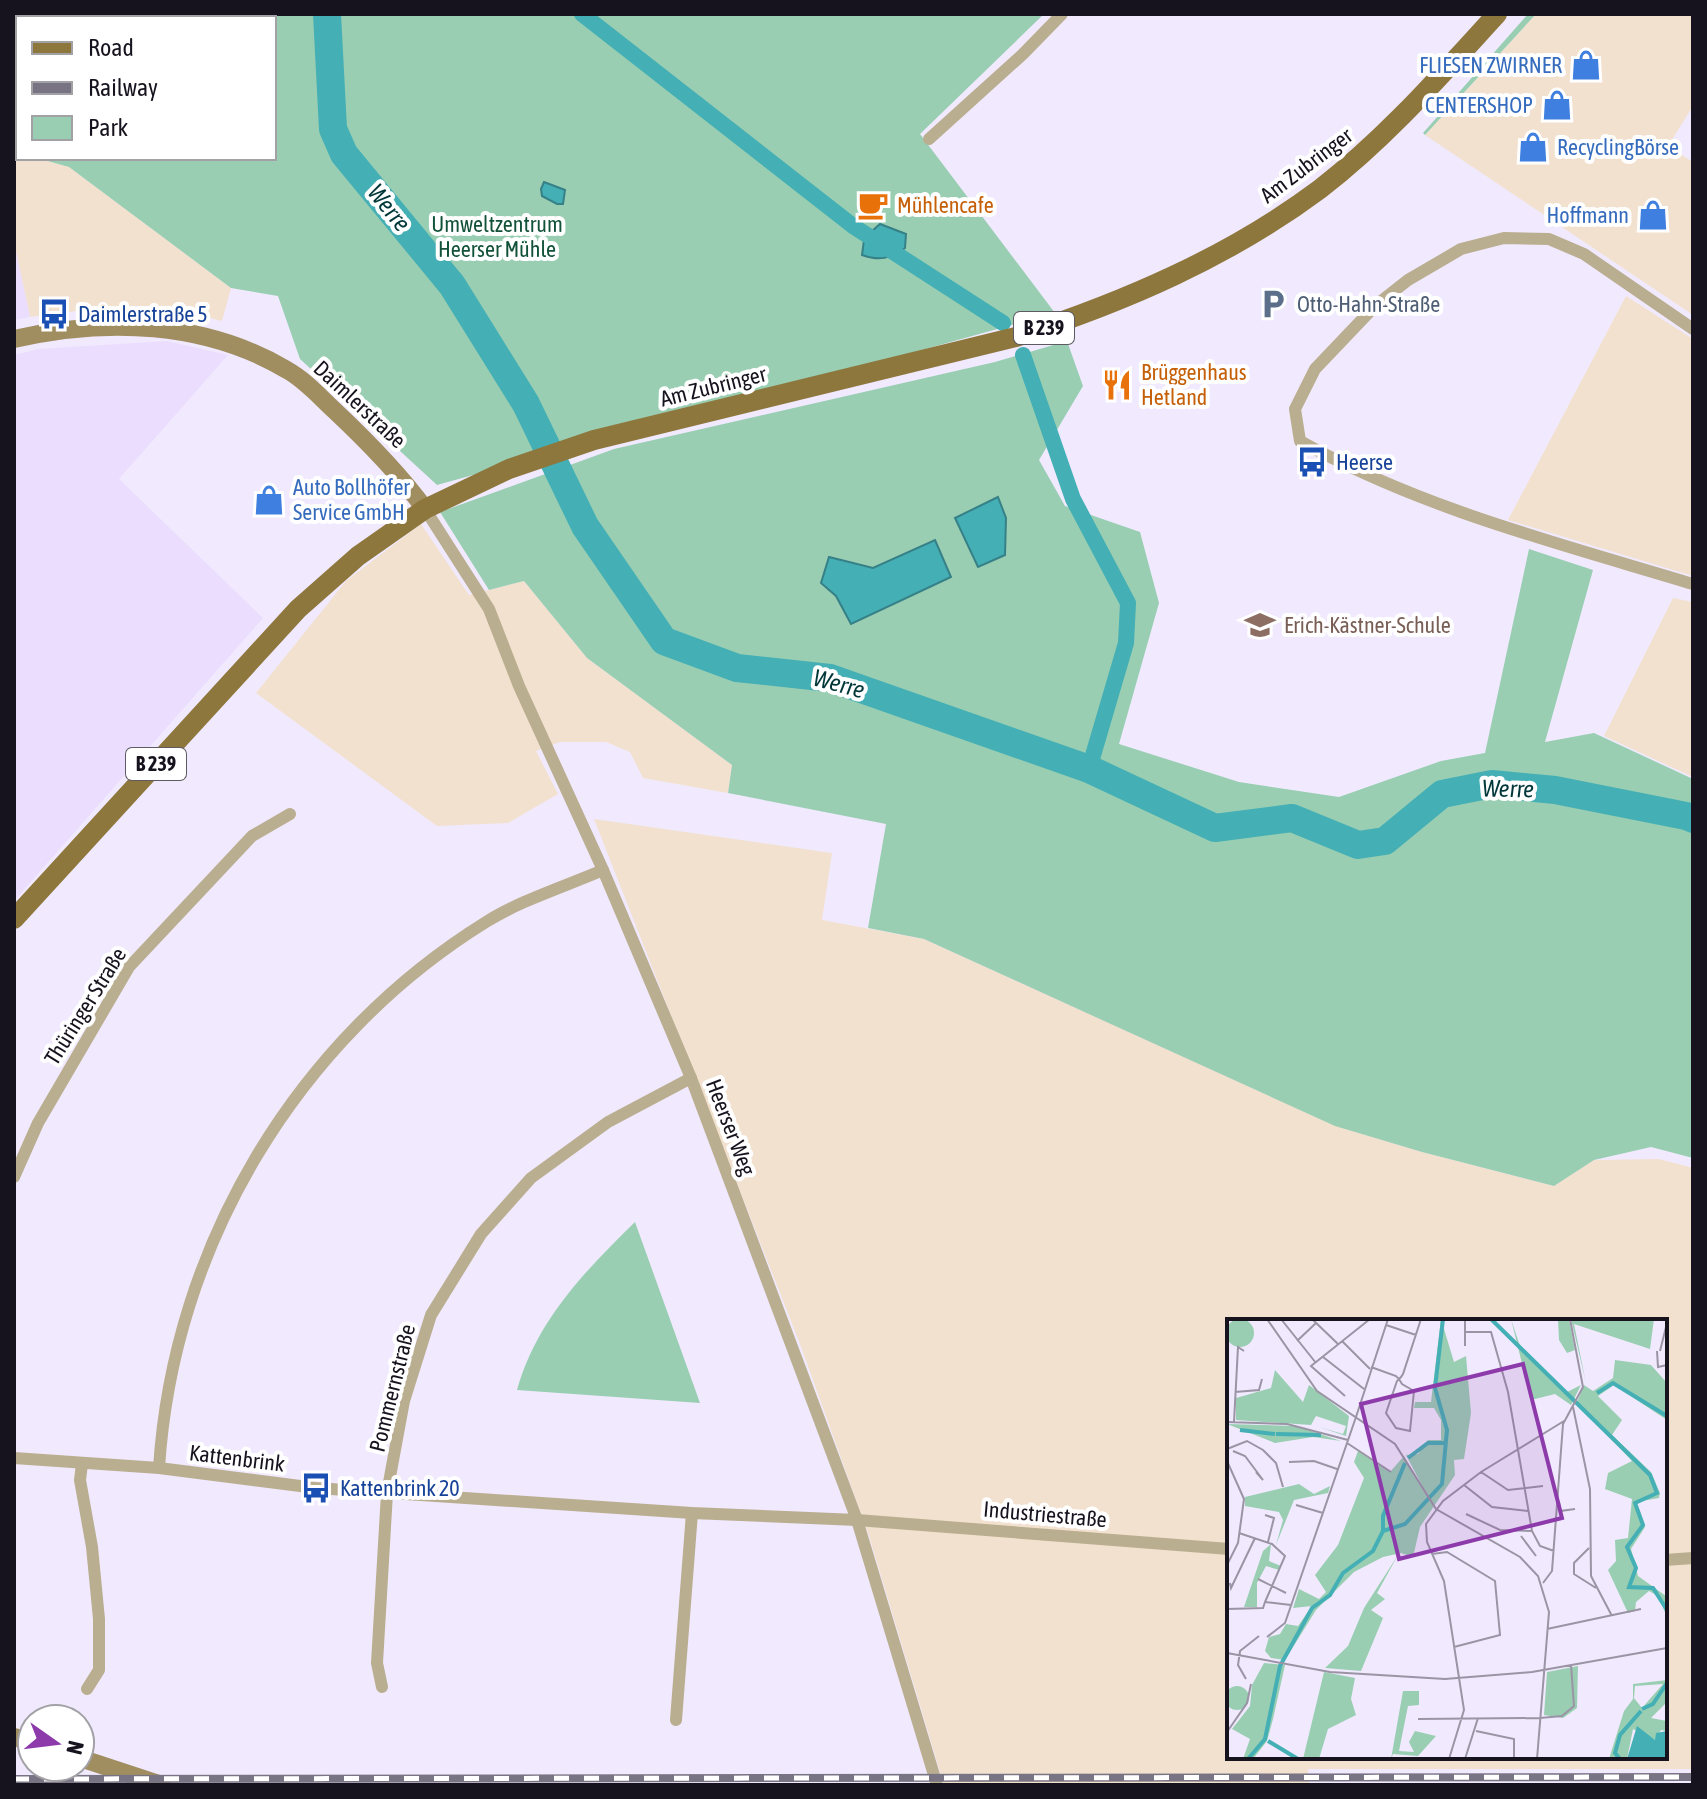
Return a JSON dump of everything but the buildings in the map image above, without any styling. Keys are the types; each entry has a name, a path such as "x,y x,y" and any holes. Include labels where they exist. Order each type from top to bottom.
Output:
{"main road":[{"name":"Am Zubringer","path":"14,919 298,609 358,556 425,509 461,489 509,469 594,440 1016,337 1083,315 1167,279 1263,228 1320,189 1375,143 1497,14"}],"street":[{"path":"929,139 1023,54 1062,14"},
{"path":"1693,329 1584,254 1549,239 1504,238 1461,249 1408,280 1375,306 1315,369 1295,409 1300,441 1341,464 1448,507 1693,584"},
{"name":"Daimlerstraße","path":"14,339 75,328 125,326 171,330 246,349 289,371 310,388 403,479 425,509"},
{"name":"Heerser Weg","path":"425,509 489,609 519,686 603,870 691,1078 857,1520 937,1785"},
{"name":"Thüringer Straße","path":"14,1177 38,1123 129,967 252,836 290,814"},
{"path":"159,1468 161,1434 176,1357 199,1275 249,1165 295,1094 353,1029 415,971 489,920 603,870"},
{"name":"Pommernstraße","path":"387,1493 404,1401 431,1315 481,1234 531,1178 608,1122 691,1078"},
{"name":"Kattenbrink","path":"14,1458 159,1468 316,1488 692,1513 857,1520"},
{"path":"82,1464 80,1480 92,1547 99,1619 99,1670 87,1689"},
{"path":"382,1687 377,1663 387,1493"},
{"path":"676,1720 692,1513"},
{"name":"Industriestraße","path":"857,1520 1227,1549"},
{"path":"1667,1560 1693,1558"},
{"path":"96,1763 162,1785"}],"shaded area":[{"path":"1536,14 1693,14 1693,106 1668,146 1693,162 1693,315 1425,135"},
{"path":"14,151 16,160 44,160 69,167 231,288 222,321 160,306 116,306 30,317 14,243"},
{"path":"544,182 565,190 563,204 542,196"},
{"path":"851,219 871,232 880,224 906,234 905,248 884,258 862,255 864,240 845,227"},
{"path":"14,243 30,317 14,320"},
{"path":"1626,296 1693,339 1693,576 1508,520"},
{"path":"167,341 228,355 119,479 263,618 14,901 14,355 39,349"},
{"path":"998,497 1006,518 1005,555 978,567 955,518"},
{"path":"421,524 469,595 524,581 587,658 732,765 728,793 643,778 630,752 606,742 560,742 536,751 558,794 508,823 437,826 256,693 346,581"},
{"path":"935,540 951,577 851,624 836,596 821,583 829,557 873,568"},
{"path":"1673,598 1693,602 1693,777 1604,736"},
{"path":"594,819 832,853 822,920 924,939 1336,1126 1554,1186 1594,1160 1659,1159 1693,1168 1693,1769 1308,1769 1309,1785 944,1785 869,1536 800,1344"}],"green space":[{"name":"Umweltzentrum Heerser Mühle","path":"1044,14 920,134 1055,313 437,485 300,359 278,296 231,288 69,167 44,160 276,160 276,16 55,16"},
{"path":"1528,14 1536,14 1425,135 1423,133"},
{"path":"1067,341 1083,386 1039,460 1065,506 1140,532 1159,603 1119,744 1239,782 1339,797 1441,761 1485,753 1529,549 1593,570 1545,742 1594,733 1693,779 1693,1158 1651,1147 1594,1160 1554,1186 1422,1152 1335,1126 924,939 868,928 886,824 728,793 732,765 587,658 524,581 489,590 440,512 614,449 995,362"},
{"path":"635,1222 700,1403 517,1390 536,1342 564,1298"}],"waterway":[{"name":"Werre","path":"327,14 333,129 344,154 452,285 526,404 585,526 664,641 737,668 830,678 1089,769 1215,828 1292,818 1358,845 1385,841 1442,794 1492,784 1555,790 1693,819"},
{"path":"582,14 853,226 1003,323"},
{"path":"1023,355 1073,499 1128,603 1126,643 1089,769"}],"railway":[{"path":"14,1779 1693,1777"}],"place":[{"name":"FLIESEN ZWIRNER","path":"1586,65"},
{"name":"CENTERSHOP","path":"1557,105"},
{"name":"RecyclingBörse","path":"1533,147"},
{"name":"Mühlencafe","path":"873,205"},
{"name":"Hoffmann","path":"1653,215"},
{"name":"Otto-Hahn-Straße","path":"1273,304"},
{"name":"Daimlerstraße 5","path":"54,314"},
{"name":"Brüggenhaus Hetland","path":"1117,385"},
{"name":"Heerse","path":"1312,462"},
{"name":"Auto Bollhöfer Service GmbH","path":"269,500"},
{"name":"Erich-Kästner-Schule","path":"1260,625"},
{"name":"Kattenbrink 20","path":"316,1488"}]}
